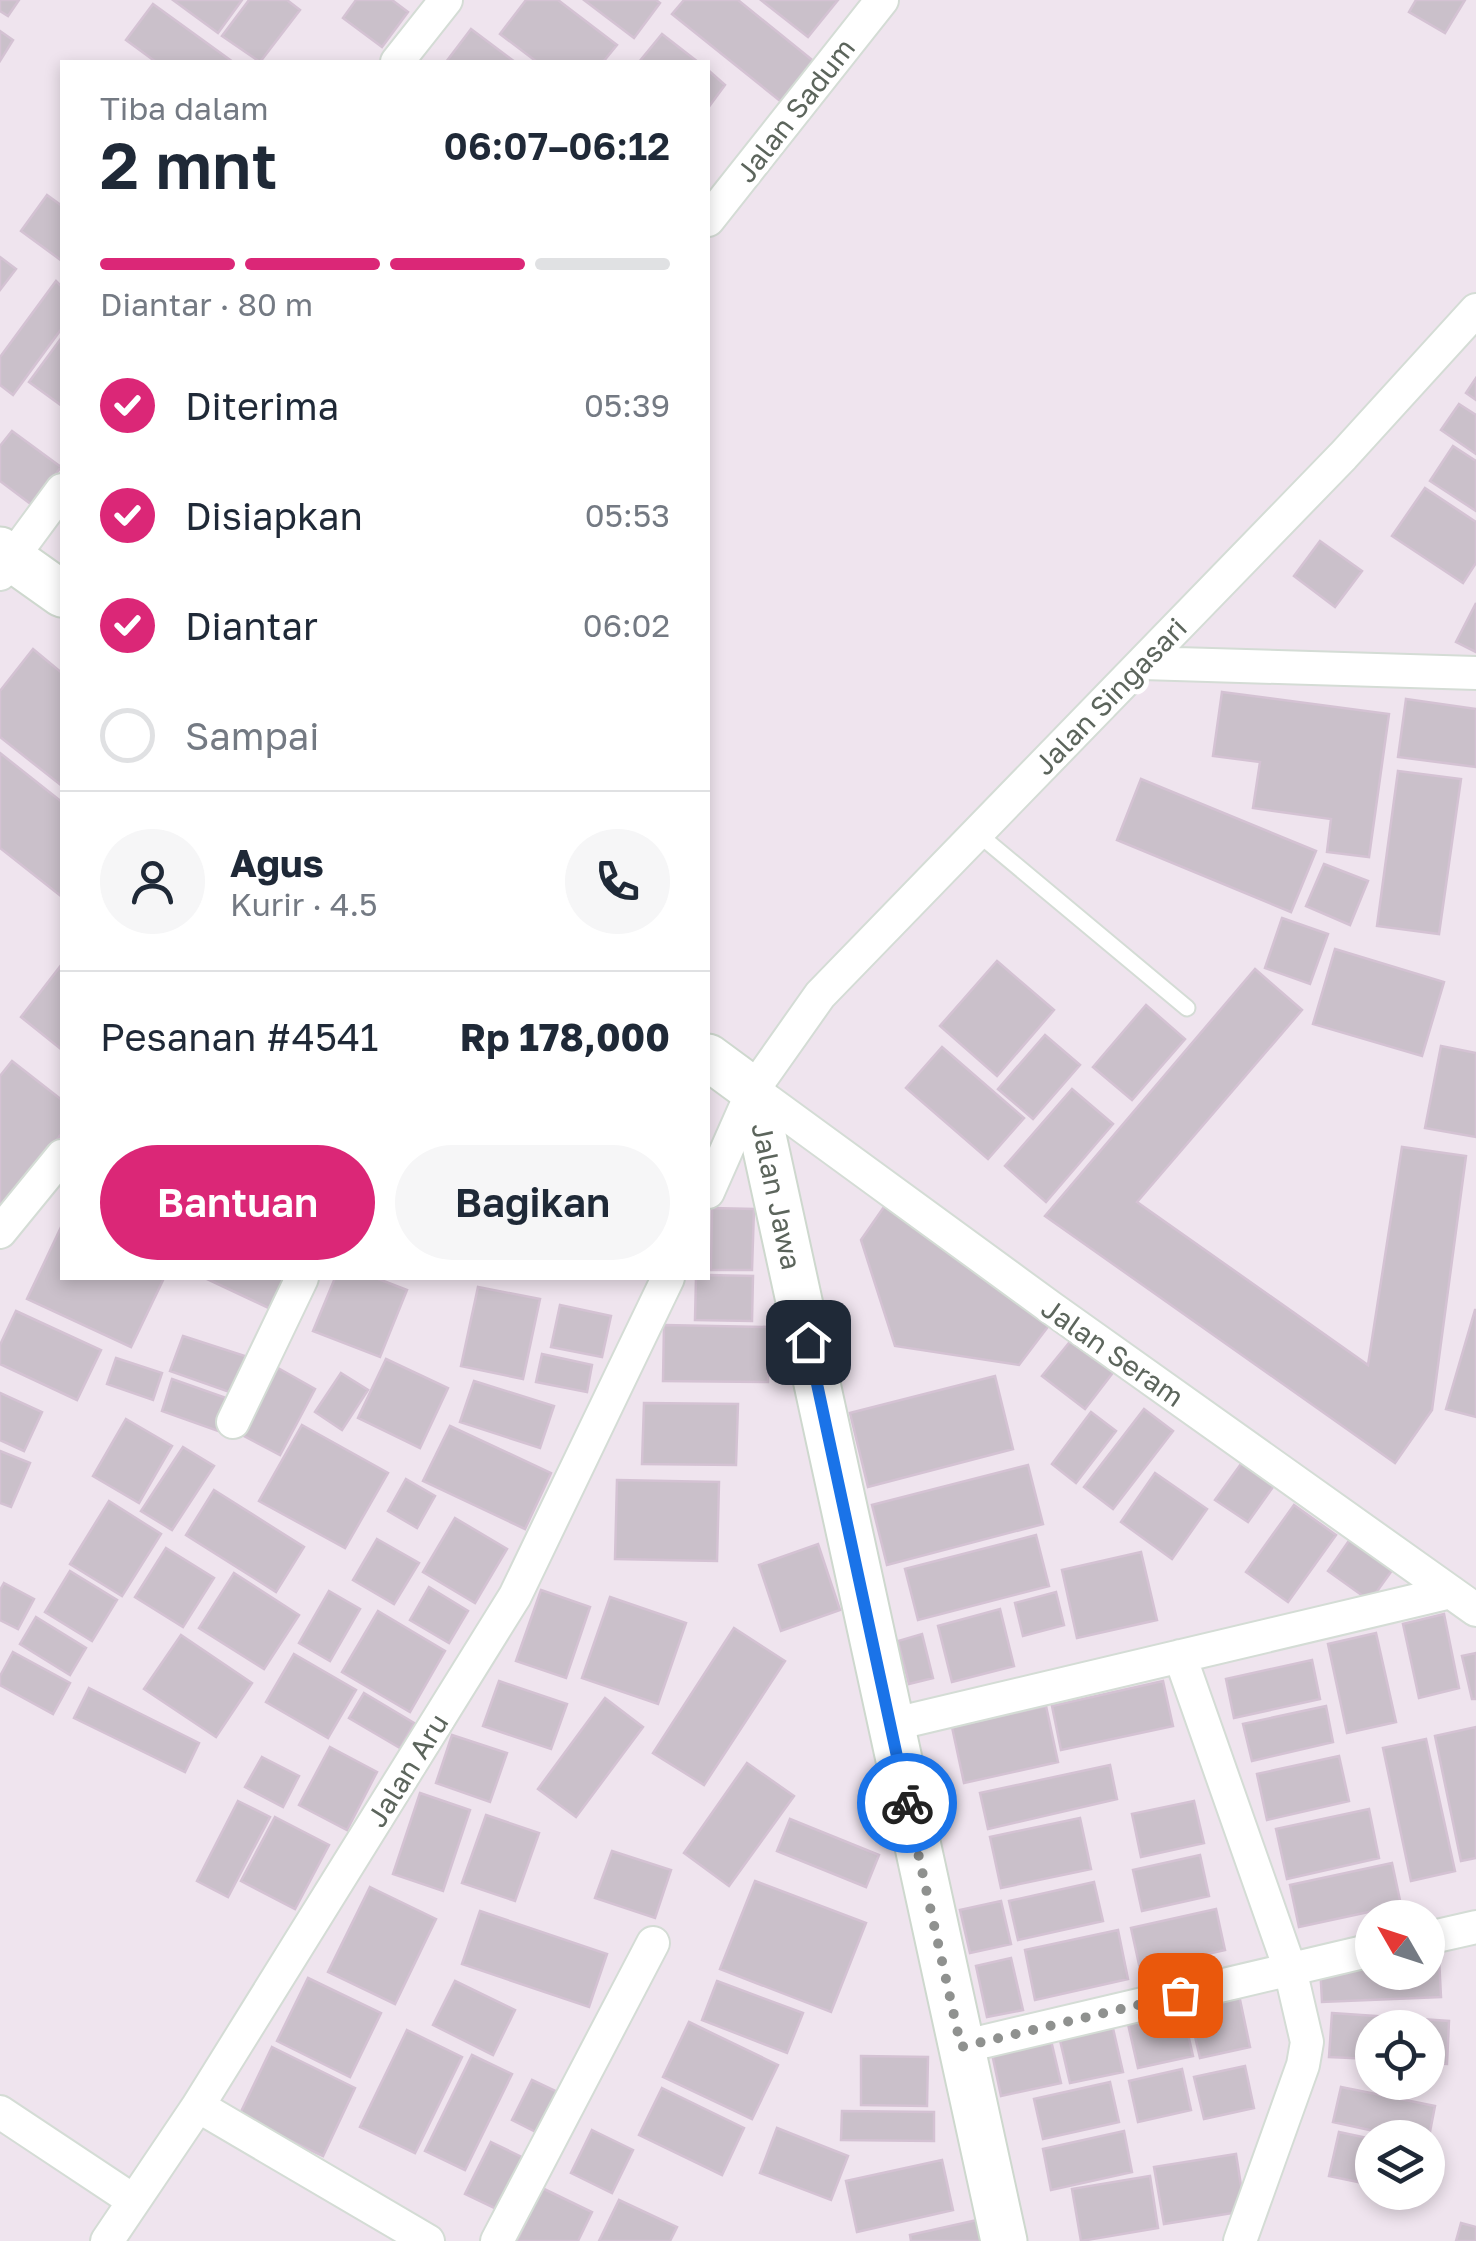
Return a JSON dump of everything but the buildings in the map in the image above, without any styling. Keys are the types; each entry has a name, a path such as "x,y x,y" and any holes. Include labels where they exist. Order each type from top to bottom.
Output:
{"street":[{"path":"399,60 446,0"},
{"name":"Jalan Sadum","path":"710,217 882,0"},
{"name":"Jalan Singasari","path":"753,1090 820,995 1343,456 1476,310"},
{"path":"60,492 4,561 60,593"},
{"path":"1143,664 1476,673"},
{"path":"710,1058 753,1090 710,1187"},
{"name":"Jalan Seram","path":"753,1090 1050,1308 1463,1601"},
{"name":"Jalan Jawa","path":"753,1090 1004,2241"},
{"path":"0,1232 60,1158"},
{"path":"233,1422 301,1280"},
{"name":"Jalan Aru","path":"106,2241 198,2106 515,1596 667,1280"},
{"path":"890,1725 1180,1656 1463,1601"},
{"path":"1180,1656 1290,1969 1307,2042 1303,2066 1240,2241"},
{"path":"1445,1934 1476,1926"},
{"path":"497,2241 653,1943"},
{"path":"961,2047 1355,1954"},
{"path":"198,2106 428,2241"},
{"path":"0,2112 134,2201"}],"lane":[{"path":"976,832 1187,1008"}],"way so far":[{"path":"907,1803 961,2047 1180,1995"}],"route":[{"path":"808,1342 907,1803"}]}
